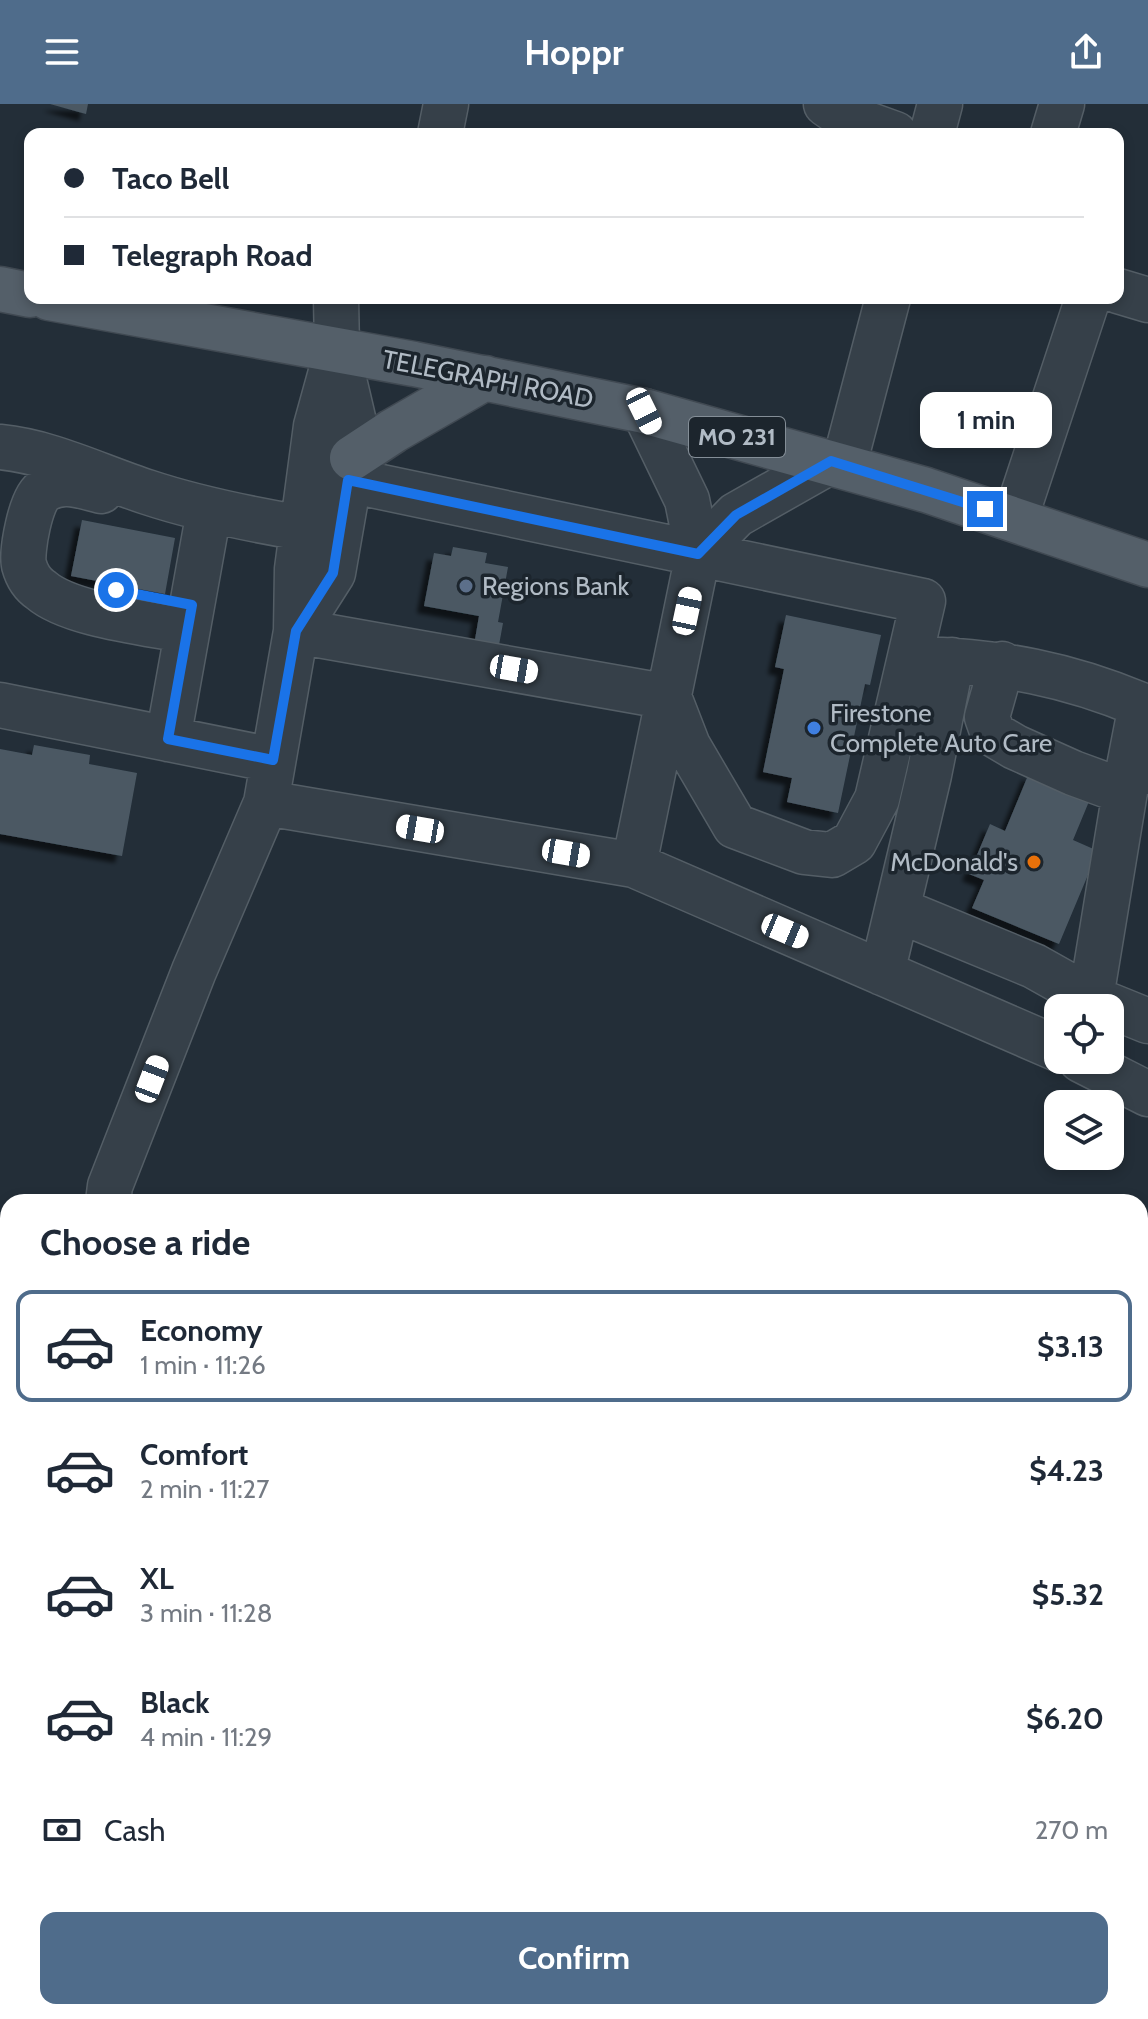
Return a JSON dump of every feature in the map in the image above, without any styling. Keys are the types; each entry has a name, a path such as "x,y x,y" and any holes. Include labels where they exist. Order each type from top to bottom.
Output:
{"main road":[{"path":"0,289 24,294"},
{"name":"TELEGRAPH ROAD","path":"82,304 485,378 644,411 837,463 1148,565"},
{"path":"350,469 393,431 485,378"}],"street":[{"path":"441,128 446,104"},
{"path":"826,104 842,115 878,128"},
{"path":"934,128 940,104"},
{"path":"1055,128 1062,104"},
{"path":"1124,293 1148,300"},
{"path":"296,631 333,573 357,435 337,350 336,304"},
{"path":"698,554 736,515 837,463 886,304"},
{"path":"1015,519 1086,304"},
{"path":"109,1194 194,971 266,803 296,631 297,569 316,426 337,350"},
{"path":"634,865 698,554 687,500 644,411"},
{"path":"0,447 19,449 68,464 117,489 209,511 302,528"},
{"path":"350,469 698,554 923,601 931,659 898,910 882,973"},
{"path":"117,489 70,497 54,507 42,555 45,568 66,580 190,618"},
{"path":"168,739 209,511"},
{"path":"296,631 669,697"},
{"path":"931,659 1002,664 1080,681 1141,705 1134,777 1092,994"},
{"path":"669,697 688,746 735,826 804,852 832,855 854,842 877,799 931,659"},
{"path":"1002,664 987,717 993,734 1044,760 1134,777"},
{"path":"0,705 273,760"},
{"path":"266,803 634,865 1044,1043"},
{"path":"898,910 1034,966 1084,994"},
{"path":"1124,1011 1148,1021"},
{"path":"1109,1074 1142,1091 1148,1047"}],"building":[{"path":"50,104 88,104 86,114"},
{"path":"82,520 175,538 165,594 71,576"},
{"name":"Regions Bank","path":"453,547 487,553 485,563 508,567 498,622 503,623 497,656 473,651 479,616 424,606 434,553 451,556"},
{"name":"Firestone Complete Auto Care","path":"786,615 881,635 870,685 865,684 838,813 787,802 792,778 763,772 784,669 775,667"},
{"path":"34,745 90,755 89,764 137,773 122,856 0,834 0,749 32,755"},
{"name":"McDonald's","path":"1029,773 1090,799 1073,840 1098,851 1059,944 972,908 984,880 969,874 990,824 1005,831"}],"place":[{"name":"Regions Bank","path":"466,586"},
{"name":"Firestone Complete Auto Care","path":"814,728"},
{"name":"McDonald's","path":"1034,862"}],"route":[{"path":"116,590 192,605 168,739 273,760 296,631 333,573 348,480 698,554 736,515 831,461 985,509"}]}
